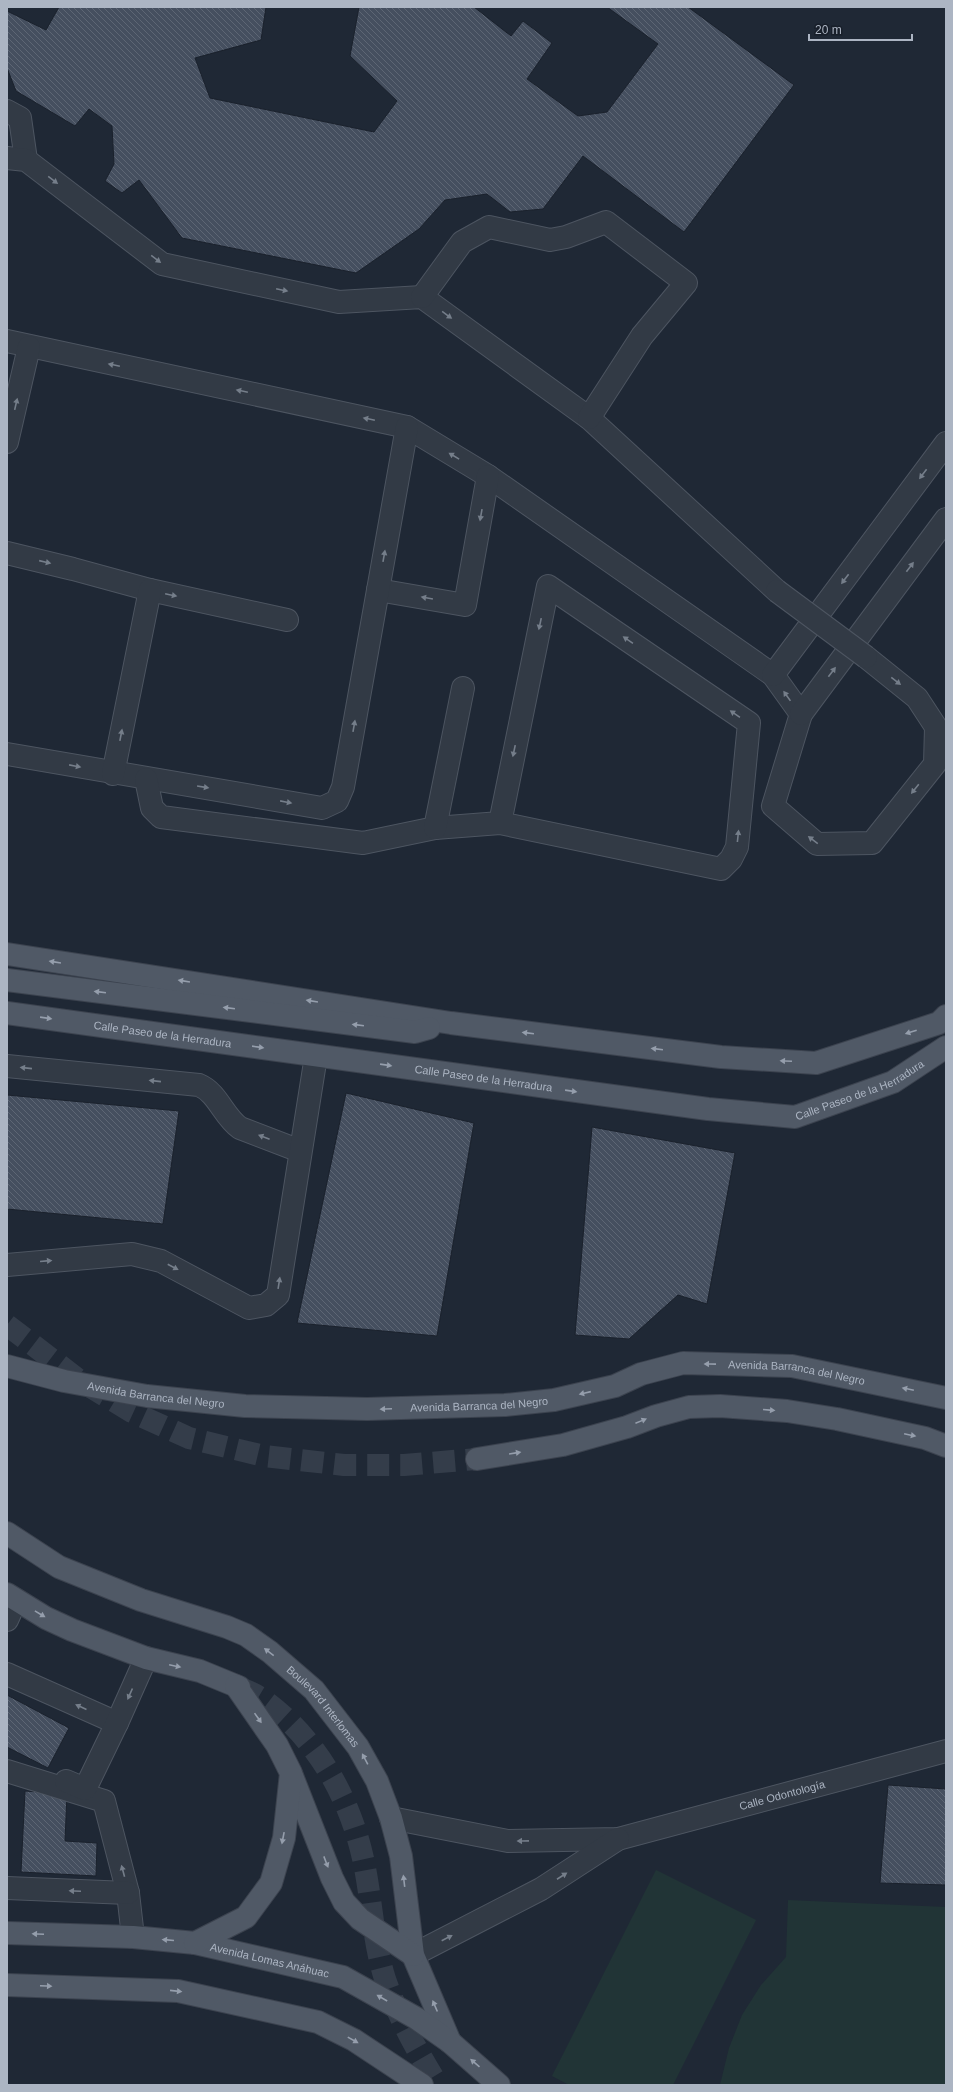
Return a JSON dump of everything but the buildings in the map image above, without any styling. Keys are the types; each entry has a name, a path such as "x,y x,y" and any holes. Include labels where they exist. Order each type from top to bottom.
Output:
{"main road":[{"path":"7,954 451,1023 721,1058 816,1063 940,1023 946,1016"},
{"path":"7,980 415,1032 451,1023"},
{"name":"Calle Paseo de la Herradura","path":"7,1013 708,1109 795,1117 893,1082 946,1047"},
{"name":"Avenida Barranca del Negro","path":"7,1366 64,1381 147,1396 245,1406 367,1410 498,1405 547,1401 615,1386 641,1374 683,1363 792,1366 946,1398"},
{"path":"477,1459 563,1445 627,1427 656,1416 689,1407 720,1406 788,1411 837,1419 925,1438 946,1446"},
{"name":"Boulevard Interlomas","path":"7,1533 59,1567 141,1600 227,1627 246,1636 270,1652 314,1690 358,1747 377,1781 391,1818 401,1856 413,1955 450,2042"},
{"path":"12,1597 46,1618 65,1627 146,1658 200,1671 237,1686 277,1745 291,1773 332,1878 344,1902 360,1919 413,1955"},
{"path":"194,1943 246,1918 271,1883 284,1838 291,1773"},
{"name":"Avenida Lomas Anáhuac","path":"7,1933 133,1937 194,1943 343,1977 380,1996 450,2042 499,2085"},
{"path":"7,1985 178,1991 318,2022 354,2040 422,2085"}],"street":[{"path":"7,111 20,118 17,159 162,264 339,302 422,297 589,418 777,592 866,657 917,698 936,727 935,764 872,843 817,844 772,806 801,714 946,519"},
{"path":"422,297 462,242 489,227 550,240 566,237 606,222 686,283 642,336 589,418"},
{"path":"7,342 407,427 488,476 773,675 801,714"},
{"path":"7,442 29,347"},
{"path":"7,754 36,758 113,774 322,808 337,801 343,787 407,427"},
{"path":"773,675 946,443"},
{"path":"378,590 465,605 488,476"},
{"path":"7,553 150,590 287,620"},
{"path":"146,779 152,808 161,817 363,843 435,828 500,823 721,869 731,859 737,847 749,723 548,586 500,823"},
{"path":"113,774 150,590"},
{"path":"435,828 463,688"},
{"path":"7,1265 132,1254 161,1261 249,1308 266,1304 278,1295 316,1056"},
{"path":"7,1066 199,1085 208,1089 233,1124 300,1151"},
{"path":"7,1620 12,1597"},
{"path":"7,1757 85,1789 117,1724 146,1658"},
{"path":"7,1674 117,1724"},
{"name":"Calle Odontología","path":"618,1839 946,1751"},
{"path":"7,1771 104,1801 128,1893 133,1937"},
{"path":"391,1818 508,1841 618,1839"},
{"path":"413,1955 541,1889 618,1839"},
{"path":"7,1888 128,1893"}],"shaded area":[{"path":"656,1870 756,1920 673,2085 569,2085 552,2076"},
{"path":"788,1900 946,1907 946,2085 720,2085 729,2048 742,2015 761,1985 786,1957"}],"tunnel":[{"path":"7,1325 79,1380 132,1412 189,1438 264,1456 344,1465 404,1465 477,1459"},
{"path":"239,1687 262,1699 284,1717 301,1734 330,1773 341,1794 358,1840 364,1863 375,1936 385,1979 408,2034 438,2085"}]}
